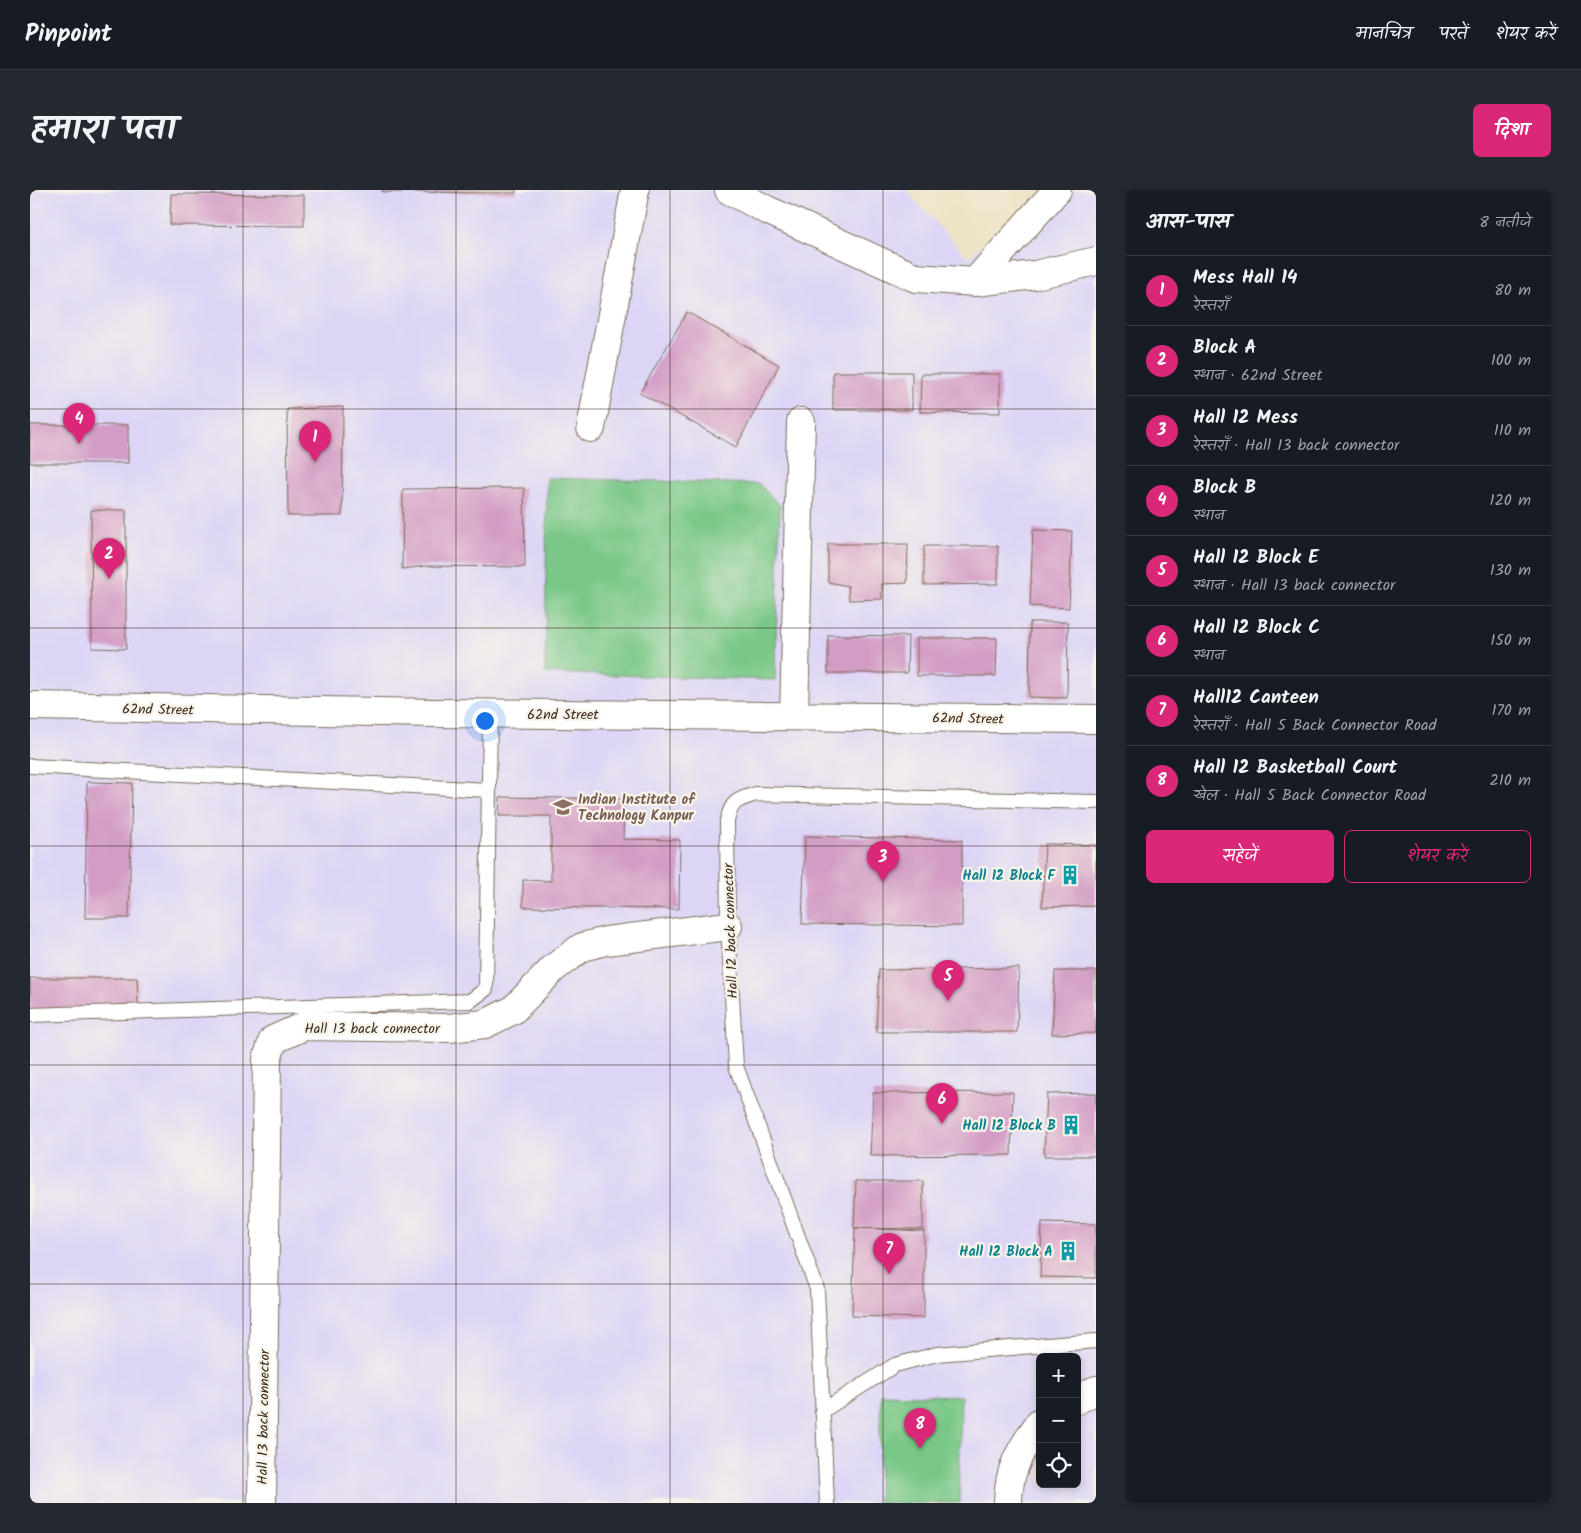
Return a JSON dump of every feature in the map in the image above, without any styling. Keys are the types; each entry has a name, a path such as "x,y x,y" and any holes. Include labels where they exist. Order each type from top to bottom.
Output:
{"street":[{"path":"591,428 635,190"},
{"path":"729,190 767,210 916,278 975,282 1034,275 1096,261"},
{"path":"975,282 1057,190"},
{"path":"794,716 801,422"},
{"name":"62nd Street","path":"30,706 490,714 1096,719"},
{"name":"Hall 13 back connector","path":"262,1503 267,1060 273,1040 304,1026 449,1028 485,1024 513,1010 554,968 582,947 606,941 728,926"},
{"path":"1081,1398 1096,1390"},
{"path":"1008,1503 1008,1482 1020,1452 1036,1428"}],"lane":[{"path":"30,1015 470,1001 486,989 490,714"},
{"path":"30,766 489,790"},
{"name":"Hall 12 back connector","path":"827,1503 817,1289 736,1066 728,926 727,820 730,807 742,798 756,794 1096,802"},
{"path":"822,1412 895,1365 937,1354 1096,1340"}],"shaded area":[{"name":"Indian Institute of Technology Kanpur","path":"30,190 906,190 968,258 1044,190 1096,190 1096,1503 30,1503"}],"green space":[{"path":"547,478 759,484 780,505 775,680 545,673"},
{"path":"881,1394 961,1396 959,1503 878,1503"}],"building":[{"path":"382,190 516,190 516,193 382,192"},
{"path":"171,194 304,195 304,226 170,225"},
{"path":"687,312 779,365 736,447 640,393"},
{"path":"833,372 912,372 912,410 833,410"},
{"path":"921,374 1000,374 1000,413 920,412"},
{"path":"343,407 342,516 288,516 287,409"},
{"path":"30,425 128,425 128,463 30,463"},
{"path":"524,488 525,567 426,566 402,569 403,489"},
{"path":"91,510 126,510 126,649 92,648"},
{"path":"1033,530 1072,531 1069,608 1030,606"},
{"path":"828,544 908,544 907,583 882,584 882,599 849,600 848,586 828,582"},
{"path":"924,546 998,546 998,584 924,585"},
{"path":"1030,622 1068,622 1067,698 1029,697"},
{"path":"828,635 908,636 907,673 828,673"},
{"path":"917,638 997,638 996,676 917,676"},
{"path":"87,782 132,783 129,918 85,918"},
{"path":"500,797 624,799 623,839 680,840 679,909 523,907 523,880 551,881 551,816 499,816"},
{"path":"805,836 962,840 962,926 802,924"},
{"name":"Hall 12 Block F","path":"1045,844 1096,845 1096,906 1042,907"},
{"path":"1019,968 1017,1032 876,1032 879,970"},
{"path":"1055,971 1096,971 1096,1033 1052,1034"},
{"path":"30,978 137,978 138,1006 30,1011"},
{"path":"1013,1092 1011,1155 870,1156 873,1093"},
{"name":"Hall 12 Block B","path":"1096,1093 1096,1156 1044,1156 1047,1094"},
{"path":"856,1181 923,1181 923,1229 854,1228"},
{"name":"Hall 12 Block A","path":"1042,1223 1096,1224 1096,1278 1040,1277"},
{"path":"855,1228 924,1231 924,1318 852,1316"}],"place":[{"name":"Block B","path":"79,444"},
{"name":"Mess Hall 14","path":"315,462"},
{"name":"Block A","path":"109,579"},
{"name":"Indian Institute of Technology Kanpur","path":"563,807"},
{"name":"Hall 12 Block F","path":"1070,875"},
{"name":"Hall 12 Mess","path":"883,882"},
{"name":"Hall 12 Block E","path":"948,1001"},
{"name":"Hall 12 Block C","path":"942,1124"},
{"name":"Hall 12 Block B","path":"1071,1125"},
{"name":"Hall 12 Block A","path":"1068,1251"},
{"name":"Hall12 Canteen","path":"889,1274"},
{"name":"Hall 12 Basketball Court","path":"920,1449"}]}
